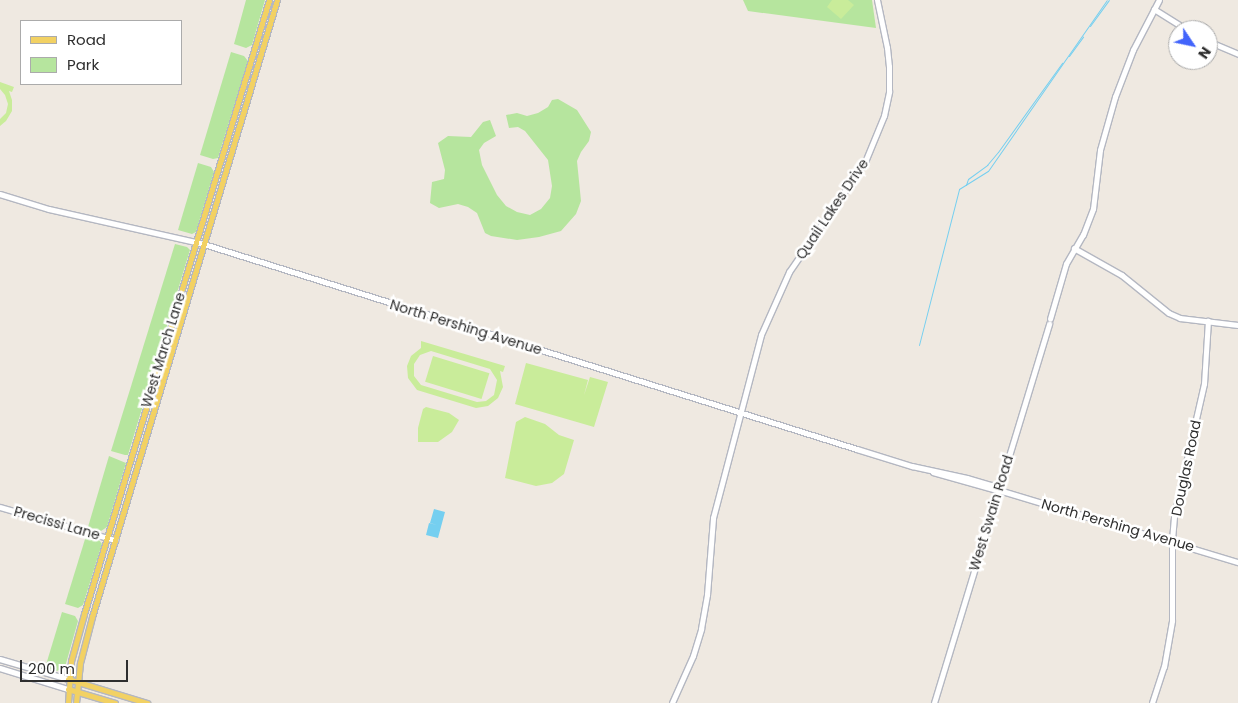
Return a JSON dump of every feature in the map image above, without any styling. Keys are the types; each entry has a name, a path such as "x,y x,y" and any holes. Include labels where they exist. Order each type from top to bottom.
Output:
{"main road":[{"name":"West March Lane","path":"68,703 68,679 107,537 269,0"},
{"name":"West March Lane","path":"76,703 77,682 92,617 278,0"},
{"name":"Quail Lakes Drive","path":"672,703 693,656 702,629 707,595 713,518 761,335 780,289 799,256 864,162 882,125 889,92 889,67 877,0"},
{"name":"West Swain Road","path":"934,703 1066,264 1083,235 1092,209 1099,154 1115,97 1133,50 1159,0"},
{"path":"1154,9 1172,20"},
{"path":"1218,45 1238,54"},
{"name":"North Pershing Avenue","path":"0,194 49,209 204,244 740,412 929,470 967,478 999,490 1172,540 1238,562"},
{"path":"1074,248 1122,276 1169,313 1180,318 1238,325"},
{"name":"Douglas Road","path":"1152,703 1164,667 1172,621 1172,540 1180,485 1204,384 1208,321"},
{"name":"Precissi Lane","path":"0,506 115,540"},
{"path":"0,659 147,703"},
{"path":"0,668 115,703"}],"green space":[{"path":"246,0 265,0 252,45 246,48 234,44"},
{"path":"743,0 872,0 876,28 748,11"},
{"path":"832,0 848,0 854,5 841,19 827,7"},
{"path":"231,52 244,56 248,61 218,158 213,159 200,155"},
{"path":"0,82 14,87 12,92 9,91 12,100 12,111 6,121 0,126 0,119 6,113 8,104 5,95 0,89"},
{"path":"558,99 577,110 591,132 589,141 577,161 581,201 576,214 561,231 517,240 491,236 485,233 477,213 468,207 458,204 439,208 430,203 432,182 444,179 445,170 438,143 448,136 471,137 483,122 490,120 496,136 484,143 479,150 482,165 497,195 506,206 517,212 530,215 541,209 550,198 552,186 548,160 525,131 518,127 509,128 506,115 517,113 527,116 538,113 548,107 552,100"},
{"path":"198,163 211,167 214,172 196,232 192,234 178,230"},
{"path":"175,244 187,247 190,250 128,455 125,455 111,451"},
{"path":"421,341 505,366 503,372 500,371 503,387 498,398 488,406 476,408 417,390 408,378 407,366 411,356 421,348","holes":["431,351 490,369 497,380 494,395 486,401 477,402 421,385 414,376 414,364 420,355"]},
{"path":"433,356 489,373 482,399 425,382"},
{"path":"526,363 588,380 584,395 590,377 608,382 594,427 515,404"},
{"path":"426,407 449,413 459,420 452,432 438,442 418,442 418,428 423,409"},
{"path":"525,417 545,424 559,435 574,440 564,474 552,483 536,486 505,478 516,422"},
{"path":"109,456 126,463 107,527 101,531 88,527"},
{"path":"86,536 99,540 102,544 83,605 78,608 65,604"},
{"path":"62,612 75,616 78,621 65,667 57,671 45,668"}],"water":[{"path":"434,509 445,512 438,538 426,535 429,523 437,525 430,523"}],"waterway":[{"path":"919,345 959,189 988,171 1107,0"},
{"path":"1090,26 1109,0"},
{"path":"1069,56 1083,37"},
{"path":"966,185 968,179 987,165 998,152 1062,63"}]}
